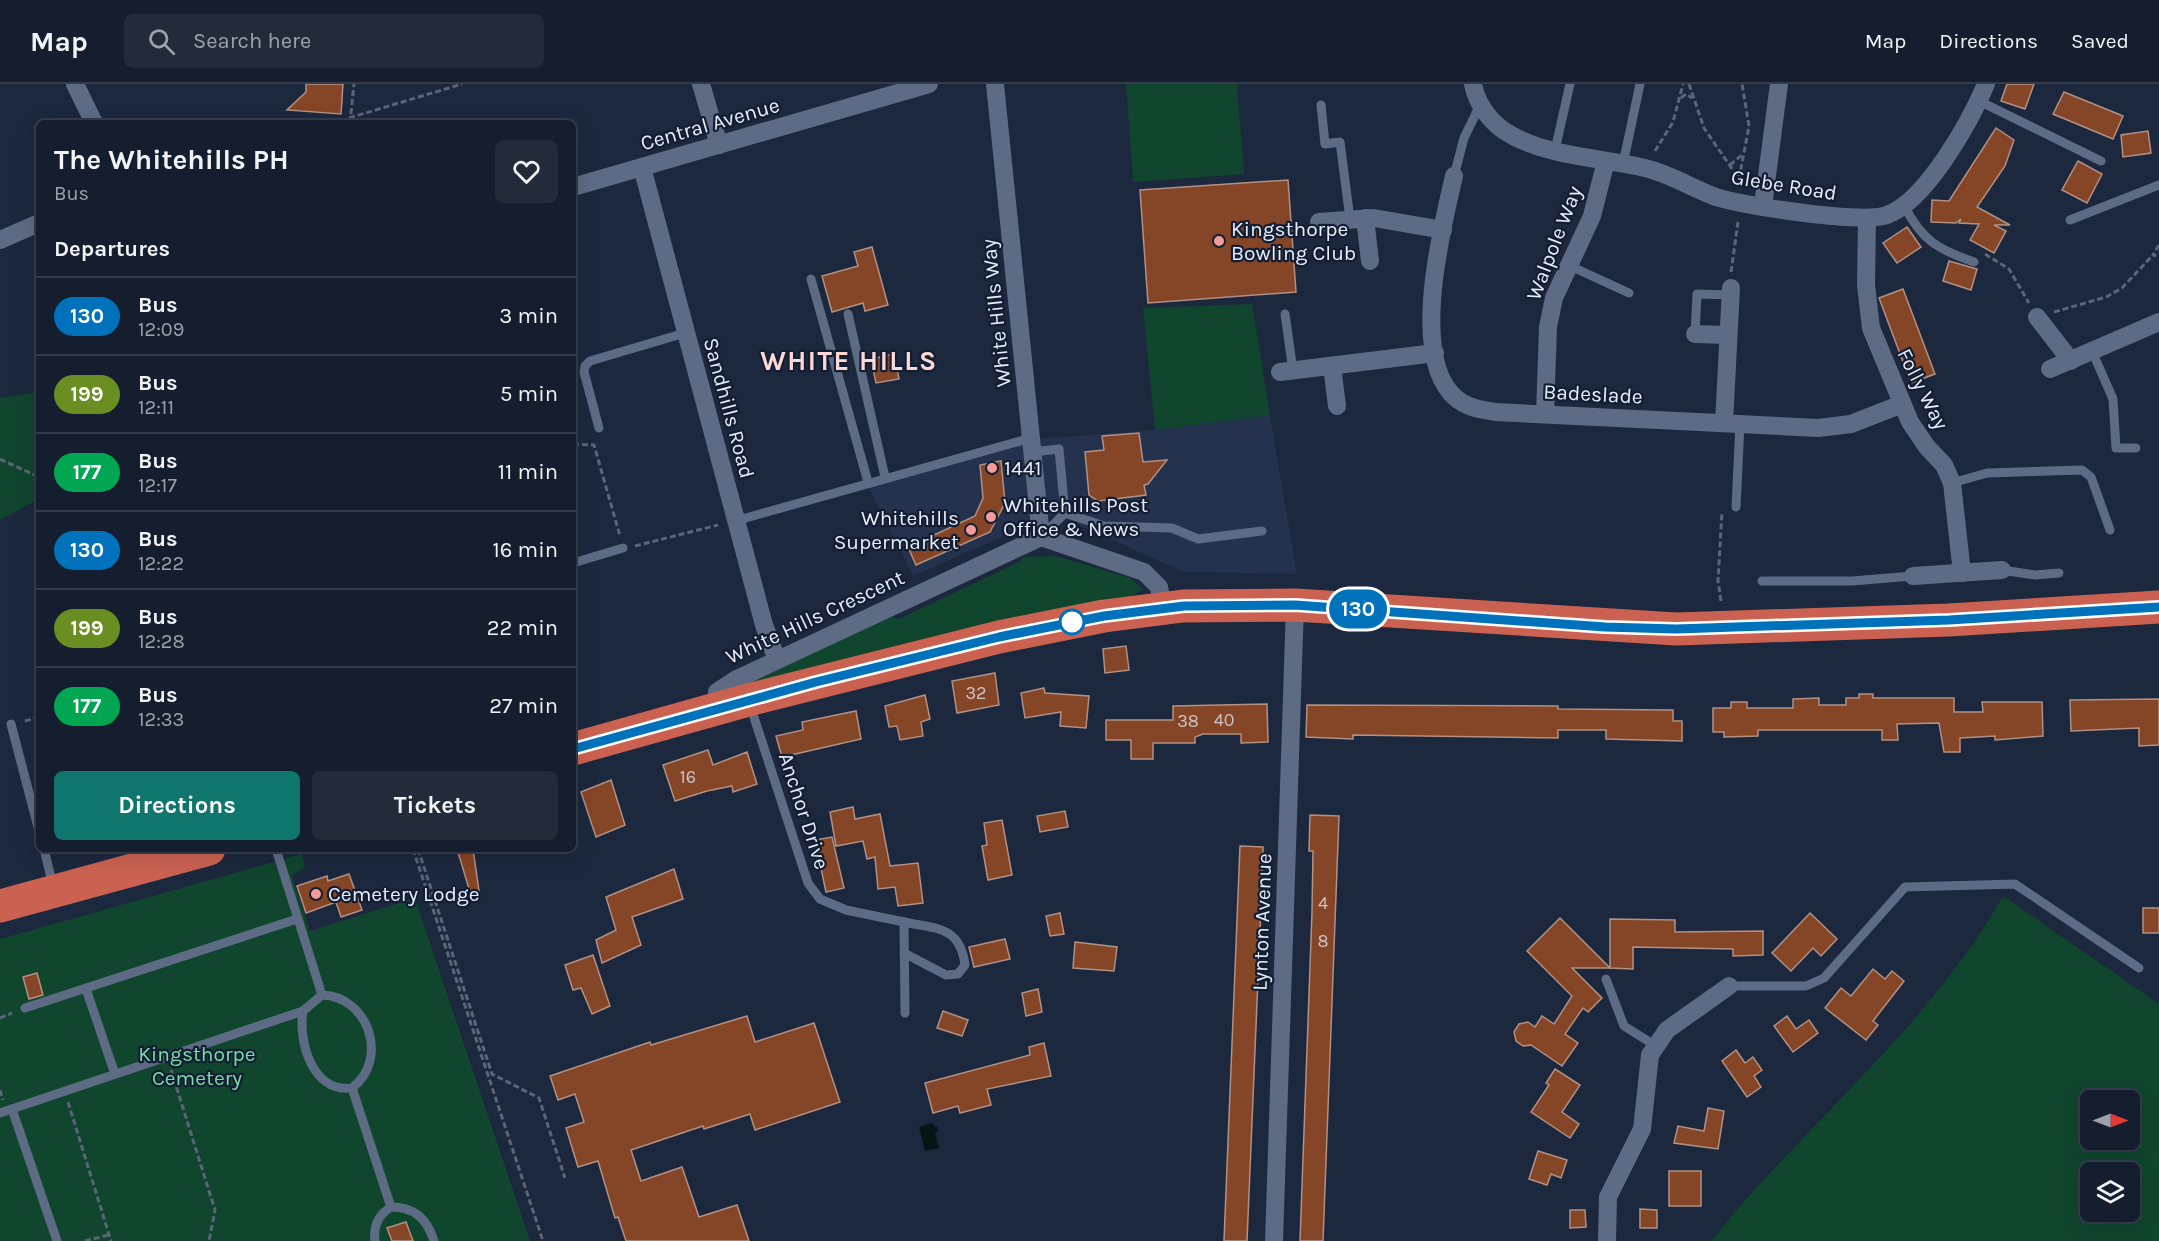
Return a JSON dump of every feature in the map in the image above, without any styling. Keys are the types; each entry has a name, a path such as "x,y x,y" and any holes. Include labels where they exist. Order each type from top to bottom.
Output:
{"highway":[{"path":"576,748 716,708 999,637 1104,616 1163,608 1242,604 1295,605 1665,629 1949,620 2159,607"},
{"path":"0,906 198,852"}],"street":[{"path":"701,84 719,145"},
{"name":"Central Avenue","path":"576,186 929,84"},
{"name":"White Hills Way","path":"995,84 1041,537"},
{"name":"Glebe Road","path":"1473,84 1480,105 1497,126 1513,137 1555,150 1663,173 1715,196 1763,206 1868,218 1881,217 1904,206 1924,186 1962,131 1983,92"},
{"path":"1763,206 1779,84"},
{"path":"82,88 93,120"},
{"name":"Walpole Way","path":"1545,413 1548,327 1554,298 1615,162"},
{"name":"Sandhills Road","path":"642,167 735,520 764,625 777,660"},
{"name":"Badeslade","path":"1454,176 1431,302 1435,353 1445,385 1455,398 1469,406 1496,412 1732,424 1838,426 1867,419 1902,404"},
{"path":"1358,218 1370,261"},
{"path":"1319,222 1358,218 1443,230"},
{"name":"Folly Way","path":"1868,218 1867,305 1876,342 1902,404 1917,432 1944,465 1952,483 1962,573"},
{"path":"0,240 36,224"},
{"path":"1730,292 1728,335 1732,424"},
{"path":"2037,317 2071,361"},
{"path":"2050,369 2159,322"},
{"path":"1695,333 1728,335"},
{"path":"1287,371 1435,353"},
{"path":"1332,366 1337,406"},
{"path":"1041,537 1144,572 1159,587 1163,608"},
{"name":"White Hills Crescent","path":"716,708 715,698 719,689 1041,537"},
{"path":"1913,576 2002,570"},
{"name":"Lynton Avenue","path":"1274,1241 1295,605"},
{"path":"1607,1241 1608,1197 1642,1129 1650,1055 1667,1030 1729,986"}],"lane":[{"path":"1555,150 1570,84"},
{"path":"1615,162 1640,84"},
{"path":"1983,92 2101,161"},
{"path":"1321,105 1325,144 1340,142 1358,218"},
{"path":"1454,176 1464,138 1480,105"},
{"path":"2070,220 2159,185"},
{"path":"1904,206 1924,238 1951,254 1974,261"},
{"path":"1568,266 1629,293"},
{"path":"811,279 868,482"},
{"path":"1695,333 1697,294 1730,292"},
{"path":"848,314 885,477"},
{"path":"1285,314 1287,371"},
{"path":"599,428 584,372 585,366 591,361 685,333"},
{"path":"2092,351 2113,399 2116,448 2136,448"},
{"path":"1732,424 1736,507"},
{"path":"735,520 885,477 1032,445 1059,449 1065,513"},
{"path":"1952,483 1987,473 2082,470 2091,477 2110,530"},
{"path":"1065,513 1104,526 1172,528 1198,539 1262,531"},
{"path":"1041,537 1065,513"},
{"path":"576,562 623,548"},
{"path":"2002,570 2035,575 2059,573"},
{"path":"1762,581 1852,581 1913,576"},
{"name":"Anchor Drive","path":"748,700 808,883 820,899 846,910 952,935 963,947 965,965 958,975 946,975 904,953"},
{"path":"11,724 36,820"},
{"path":"45,852 55,891"},
{"path":"277,852 322,995"},
{"path":"1729,986 1806,986 1824,978 1905,887 2015,884 2139,968"},
{"path":"25,1008 297,919"},
{"path":"904,922 905,1013"},
{"path":"1606,979 1624,1026 1656,1046"},
{"path":"86,989 115,1074"},
{"path":"0,1113 303,1011 322,995 338,997 353,1005 368,1027 371,1045 370,1063 352,1088 345,1089 332,1084 323,1078 309,1061 302,1031 303,1011"},
{"path":"352,1088 391,1207"},
{"path":"12,1109 57,1241"},
{"path":"375,1241 376,1224 380,1216 391,1207"},
{"path":"391,1207 416,1213 424,1219 434,1241"}],"path":[{"path":"350,120 354,84"},
{"path":"353,120 462,84"},
{"path":"1645,168 1649,158 1668,134 1683,84"},
{"path":"1689,84 1710,139 1739,179"},
{"path":"1738,186 1749,126 1742,84"},
{"path":"1680,100 1686,94 1693,99"},
{"path":"1730,165 1745,150"},
{"path":"1730,292 1739,217"},
{"path":"2037,317 2106,297 2121,288 2153,255 2159,245"},
{"path":"2153,255 2159,256"},
{"path":"576,444 594,445 623,548 735,520"},
{"path":"0,459 36,476"},
{"path":"1722,603 1718,581 1723,501"},
{"path":"417,852 492,1074 539,1098 565,1178"},
{"path":"417,852 543,1241"},
{"path":"166,1057 213,1200 214,1223 209,1241"},
{"path":"65,1091 111,1241"},
{"path":"85,1241 108,1235"}],"shaded area":[{"path":"1270,415 1297,574 1184,572 1054,514 913,576 868,486 1046,438 1155,430"},
{"path":"933,1123 934,1127 937,1126 938,1132 935,1133 939,1148 925,1151 919,1127"}],"green space":[{"path":"1126,84 1237,84 1244,174 1133,182"},
{"path":"1252,304 1270,415 1155,430 1143,308"},
{"path":"36,392 36,501 0,520 0,398"},
{"path":"1056,556 1130,578 1143,589 1130,597 745,685 889,617 899,619 1021,561 1023,557"},
{"name":"Kingsthorpe Cemetery","path":"302,854 305,867 292,876 310,931 415,898 530,1241 0,1241 0,939"},
{"path":"2003,896 2159,1004 2159,1241 1712,1241 1757,1187 1912,1021 1961,961"}],"building":[{"path":"306,84 343,84 341,114 287,110 306,92"},
{"path":"2007,84 2034,84 2025,109 2001,101"},
{"path":"2064,92 2123,116 2113,139 2053,114"},
{"path":"1996,128 2014,140 2005,166 1977,207 2010,225 1994,225 2006,231 1994,253 1970,240 1979,224 1959,223 1961,219 1956,223 1931,222 1932,200 1949,201"},
{"path":"2148,131 2151,153 2123,157 2121,135"},
{"path":"2078,161 2102,174 2087,203 2062,190"},
{"path":"1288,180 1296,292 1148,303 1140,190"},
{"path":"1907,227 1921,247 1897,263 1883,243"},
{"path":"872,247 888,305 865,311 863,303 832,312 822,276 858,266 854,252"},
{"path":"1949,261 1977,269 1971,290 1943,281"},
{"path":"1903,289 1935,374 1911,383 1879,298"},
{"path":"894,354 899,379 876,383 871,359"},
{"path":"1139,433 1143,462 1167,460 1148,484 1144,485 1146,495 1098,501 1089,495 1085,452 1104,450 1102,436"},
{"path":"1001,461 1005,503 990,532 916,565 908,547 975,516 983,498 980,465"},
{"path":"1126,646 1129,670 1105,673 1103,649"},
{"path":"995,673 999,705 957,713 952,681"},
{"path":"1044,688 1045,693 1089,696 1086,728 1060,726 1061,712 1025,718 1021,693"},
{"path":"1859,694 1873,694 1873,698 1954,698 1954,712 1983,712 1982,702 2042,702 2043,736 1995,740 1995,736 1960,738 1960,752 1944,752 1939,723 1897,724 1898,740 1882,740 1882,730 1758,730 1758,736 1724,737 1724,732 1713,732 1713,708 1731,708 1731,702 1747,702 1747,708 1793,708 1793,699 1819,698 1819,705 1846,705 1846,698 1859,698"},
{"path":"925,695 930,719 921,722 923,736 900,740 897,726 889,727 885,706"},
{"path":"2159,699 2159,745 2139,746 2139,728 2071,731 2070,700"},
{"path":"1267,704 1268,742 1241,743 1241,734 1203,734 1195,737 1195,743 1153,743 1153,759 1131,759 1131,740 1106,740 1106,720 1173,720 1173,706"},
{"path":"1307,705 1558,706 1558,709 1673,710 1673,721 1682,721 1682,741 1606,739 1606,730 1558,730 1558,738 1353,735 1353,739 1306,737"},
{"path":"856,711 861,739 782,757 776,736 803,730 802,722"},
{"path":"708,750 713,765 747,752 757,784 733,792 732,786 707,791 675,801 663,765"},
{"path":"611,780 625,825 596,837 581,792"},
{"path":"853,807 855,819 880,814 890,866 918,863 923,903 898,906 895,887 878,889 875,857 867,859 863,841 836,846 830,812"},
{"path":"1065,811 1068,827 1040,832 1037,816"},
{"path":"1310,815 1339,816 1323,1241 1300,1241 1312,912 1313,851 1309,851"},
{"path":"1002,820 1012,875 988,880 982,846 987,845 984,823"},
{"path":"832,837 844,888 826,892 815,840"},
{"path":"1240,846 1263,847 1262,883 1247,1241 1224,1241"},
{"path":"458,852 473,852 479,891 470,892"},
{"path":"674,869 683,899 632,917 641,945 602,963 596,940 616,930 606,897"},
{"path":"349,874 362,910 341,917 336,902 306,913 297,886 327,876 328,881"},
{"path":"2143,908 2159,908 2159,933 2143,933"},
{"path":"1060,913 1064,934 1050,936 1046,916"},
{"path":"1810,913 1837,939 1821,956 1813,948 1791,971 1772,953"},
{"path":"1560,918 1610,968 1572,968 1602,998 1588,1012 1583,1008 1565,1034 1578,1043 1562,1066 1531,1045 1523,1046 1516,1041 1514,1032 1519,1024 1528,1022 1535,1027 1542,1016 1554,1024 1572,996 1527,951"},
{"path":"1610,919 1675,920 1675,932 1763,931 1763,955 1733,956 1733,949 1633,947 1633,969 1610,968"},
{"path":"1005,939 1010,959 974,967 969,947"},
{"path":"1075,942 1117,947 1114,971 1073,968"},
{"path":"593,955 610,1006 592,1014 581,988 573,990 565,965"},
{"path":"1873,969 1885,979 1892,971 1904,981 1873,1021 1878,1025 1866,1040 1825,1008 1841,988 1851,996"},
{"path":"37,973 43,995 29,999 23,977"},
{"path":"1038,989 1042,1012 1026,1016 1022,993"},
{"path":"943,1011 968,1020 962,1036 937,1028"},
{"path":"747,1016 755,1042 814,1023 840,1102 755,1130 750,1114 704,1129 703,1126 631,1150 641,1181 682,1167 699,1217 737,1205 749,1241 626,1241 618,1217 615,1218 598,1161 578,1167 566,1128 584,1122 575,1094 558,1100 550,1076 650,1042 651,1045"},
{"path":"1787,1016 1796,1029 1809,1020 1818,1033 1793,1052 1774,1026"},
{"path":"1044,1043 1051,1076 987,1089 991,1105 960,1113 958,1106 933,1113 925,1083 1030,1055 1029,1047"},
{"path":"1736,1050 1745,1063 1753,1057 1762,1070 1754,1076 1761,1087 1747,1097 1722,1061"},
{"path":"1555,1069 1580,1085 1562,1112 1579,1124 1570,1138 1531,1112 1549,1085 1546,1083"},
{"path":"1708,1108 1724,1111 1718,1149 1674,1143 1678,1126 1704,1131"},
{"path":"1538,1151 1567,1160 1561,1178 1551,1174 1547,1185 1529,1179"},
{"path":"1669,1171 1701,1171 1701,1206 1669,1206"},
{"path":"1640,1209 1657,1210 1657,1228 1640,1228"},
{"path":"1570,1210 1585,1210 1586,1227 1570,1228"},
{"path":"406,1222 413,1241 392,1241 387,1228"}],"bus line":[{"name":"130","path":"576,748 716,708 999,637 1104,616 1184,606 1295,605 1654,629 1949,620 2159,607"}],"place":[{"name":"Kingsthorpe Bowling Club","path":"1219,241"},
{"name":"1441","path":"992,468"},
{"name":"Whitehills Post Office & News","path":"991,517"},
{"name":"Whitehills Supermarket","path":"971,530"},
{"name":"Cemetery Lodge","path":"316,894"}],"district":[{"name":"WHITE HILLS","path":"849,361"}]}
